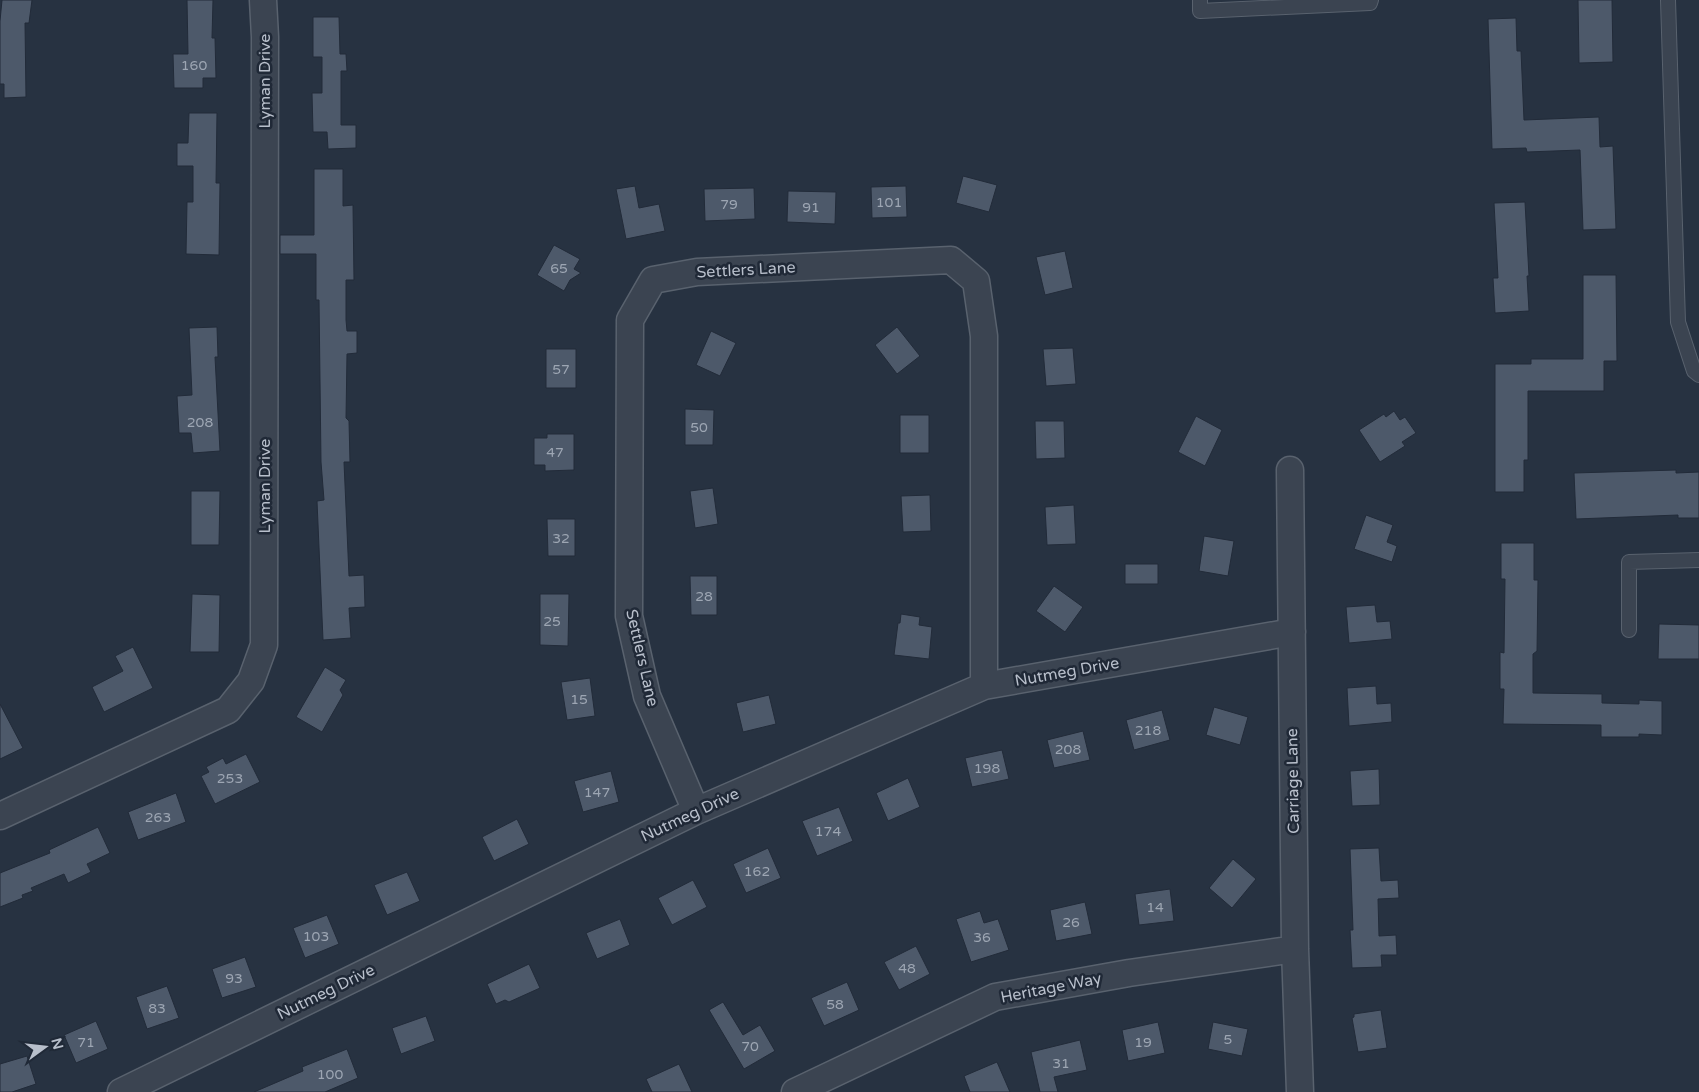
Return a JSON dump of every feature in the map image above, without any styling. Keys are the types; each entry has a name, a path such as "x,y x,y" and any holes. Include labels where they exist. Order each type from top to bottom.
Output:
{"street":[{"name":"Lyman Drive","path":"0,816 228,710 251,681 264,644 265,37 263,0"},
{"name":"Settlers Lane","path":"696,811 647,696 629,616 630,320 653,280 697,272 951,260 976,281 984,336 984,686"},
{"name":"Carriage Lane","path":"1290,470 1295,949 1300,1092"},
{"name":"Nutmeg Drive","path":"121,1092 696,811 984,686 1292,632"},
{"name":"Heritage Way","path":"795,1092 995,997 1129,973 1295,949"}],"lane":[{"path":"1200,0 1200,11 1370,3 1371,0"},
{"path":"1668,0 1678,322 1694,371 1699,375"},
{"path":"1629,630 1629,562 1699,560"}],"building":[{"path":"2,0 32,0 29,23 25,23 26,97 4,98 4,84 0,84"},
{"path":"187,0 213,0 212,38 215,38 216,78 203,78 203,88 174,88 173,54 188,54"},
{"path":"1578,0 1612,0 1613,62 1579,63"},
{"path":"313,17 339,17 340,54 346,54 347,71 341,71 341,125 356,125 356,148 328,149 327,132 313,132 312,93 322,93 322,57 313,57"},
{"path":"1516,18 1517,51 1521,51 1524,120 1599,117 1600,147 1613,146 1616,229 1583,230 1580,150 1527,152 1526,148 1492,149 1488,19"},
{"path":"189,113 217,113 216,183 220,183 219,255 186,254 187,202 193,202 193,166 177,166 177,143 188,143"},
{"path":"314,169 343,169 343,206 353,205 354,280 346,280 346,320 347,331 357,331 357,353 347,354 346,418 349,421 350,462 344,462 349,576 364,575 365,607 349,608 351,638 323,640 317,501 324,500 321,462 319,300 316,300 316,254 280,254 280,235 314,235"},
{"path":"963,176 997,185 989,212 956,203"},
{"path":"635,186 639,208 659,204 665,231 626,239 616,189"},
{"path":"906,186 907,217 872,218 871,187"},
{"path":"754,188 755,219 705,221 704,189"},
{"path":"788,191 836,192 835,224 787,222"},
{"path":"1525,202 1529,311 1495,313 1493,278 1498,278 1494,203"},
{"path":"554,245 580,259 574,269 581,273 570,280 564,291 537,275"},
{"path":"1065,251 1073,288 1045,295 1036,257"},
{"path":"1583,275 1616,275 1617,361 1604,361 1604,391 1528,391 1528,460 1524,460 1524,492 1495,492 1495,364 1531,364 1531,359 1583,359"},
{"path":"217,327 218,357 215,357 220,451 193,453 191,433 179,433 177,396 192,395 189,328"},
{"path":"897,327 920,356 897,374 875,345"},
{"path":"711,331 736,343 720,376 696,365"},
{"path":"1073,348 1076,384 1046,386 1043,349"},
{"path":"546,349 576,349 576,388 546,388"},
{"path":"685,409 714,410 713,445 685,445"},
{"path":"1394,411 1400,420 1405,417 1416,433 1402,442 1405,446 1380,462 1359,430 1384,414 1386,417"},
{"path":"900,415 929,415 929,453 900,453"},
{"path":"1196,416 1222,430 1205,466 1178,452"},
{"path":"1035,421 1064,421 1065,458 1036,459"},
{"path":"547,434 574,434 574,470 545,471 545,465 534,465 534,438 547,438"},
{"path":"1676,470 1676,473 1699,472 1699,518 1678,518 1678,515 1576,519 1574,473"},
{"path":"713,488 718,524 695,528 690,491"},
{"path":"191,491 220,491 219,545 191,545"},
{"path":"930,495 931,531 903,532 901,496"},
{"path":"1074,505 1076,544 1047,545 1045,507"},
{"path":"1366,515 1393,525 1387,542 1397,546 1392,562 1354,549"},
{"path":"547,519 575,519 575,556 548,556"},
{"path":"1204,536 1234,541 1228,576 1199,571"},
{"path":"1501,543 1534,543 1534,580 1538,580 1537,651 1533,654 1533,693 1602,694 1602,703 1639,704 1639,700 1662,701 1662,735 1639,734 1639,737 1601,737 1601,725 1503,724 1504,689 1500,689 1500,652 1504,653 1505,579 1501,579"},
{"path":"1125,564 1158,564 1158,584 1125,584"},
{"path":"690,576 717,576 717,615 691,615"},
{"path":"1054,586 1083,607 1065,632 1036,611"},
{"path":"192,594 220,595 219,652 190,652"},
{"path":"540,594 569,594 568,646 540,645"},
{"path":"1375,605 1377,622 1390,621 1392,639 1349,643 1346,607"},
{"path":"901,614 920,617 919,625 932,627 929,659 894,655"},
{"path":"1659,624 1699,625 1699,659 1658,659"},
{"path":"133,647 153,688 104,712 92,687 123,671 115,656"},
{"path":"325,667 346,680 340,690 343,695 322,732 296,717"},
{"path":"590,678 595,716 567,720 561,682"},
{"path":"1376,686 1377,704 1391,703 1392,722 1349,726 1347,688"},
{"path":"769,695 776,724 743,732 736,703"},
{"path":"0,704 23,748 0,759"},
{"path":"1214,707 1248,717 1240,745 1206,735"},
{"path":"1162,710 1170,740 1134,750 1126,720"},
{"path":"1083,731 1090,760 1054,768 1047,740"},
{"path":"1002,750 1009,779 972,787 965,758"},
{"path":"246,754 260,782 215,804 201,776 209,772 206,767 223,758 226,764"},
{"path":"1379,769 1380,805 1352,806 1350,771"},
{"path":"611,771 619,802 583,812 574,781"},
{"path":"908,778 920,807 888,821 876,793"},
{"path":"176,793 186,822 138,840 128,812"},
{"path":"839,807 853,841 817,856 802,821"},
{"path":"517,819 529,844 494,861 482,837"},
{"path":"98,827 110,853 87,864 91,872 68,883 64,874 31,888 33,891 22,895 23,898 0,907 0,873 50,853 49,850"},
{"path":"768,848 781,878 746,893 733,864"},
{"path":"1379,848 1381,881 1398,880 1399,898 1378,899 1379,936 1396,935 1397,955 1381,955 1382,967 1352,968 1350,930 1353,930 1350,849"},
{"path":"1233,859 1256,879 1232,908 1209,888"},
{"path":"407,872 420,901 387,915 374,885"},
{"path":"693,880 707,907 672,925 658,898"},
{"path":"1170,889 1174,921 1139,925 1135,894"},
{"path":"1085,902 1092,934 1056,941 1050,910"},
{"path":"980,911 984,923 998,919 1009,950 971,962 956,919"},
{"path":"327,915 339,944 305,958 293,928"},
{"path":"620,919 630,945 597,959 586,933"},
{"path":"916,946 930,974 899,990 884,962"},
{"path":"245,957 256,987 222,998 212,969"},
{"path":"529,964 540,988 509,1002 505,1000 496,1004 487,984"},
{"path":"847,982 859,1010 824,1026 811,998"},
{"path":"167,986 179,1018 147,1029 136,997"},
{"path":"723,1002 743,1035 760,1025 775,1051 744,1069 709,1010"},
{"path":"1381,1010 1387,1048 1358,1052 1352,1018 1354,1014"},
{"path":"426,1016 435,1041 401,1054 392,1028"},
{"path":"96,1021 108,1049 76,1063 64,1035"},
{"path":"1158,1022 1165,1053 1128,1061 1122,1030"},
{"path":"1213,1022 1248,1029 1242,1056 1208,1049"},
{"path":"1080,1040 1087,1070 1054,1077 1058,1092 1040,1092 1031,1052"},
{"path":"347,1049 358,1078 325,1092 254,1092 303,1071 302,1067"},
{"path":"27,1056 36,1084 12,1092 0,1092 0,1064"},
{"path":"997,1062 1010,1092 970,1092 964,1076"},
{"path":"679,1064 692,1092 652,1092 646,1079"}]}
